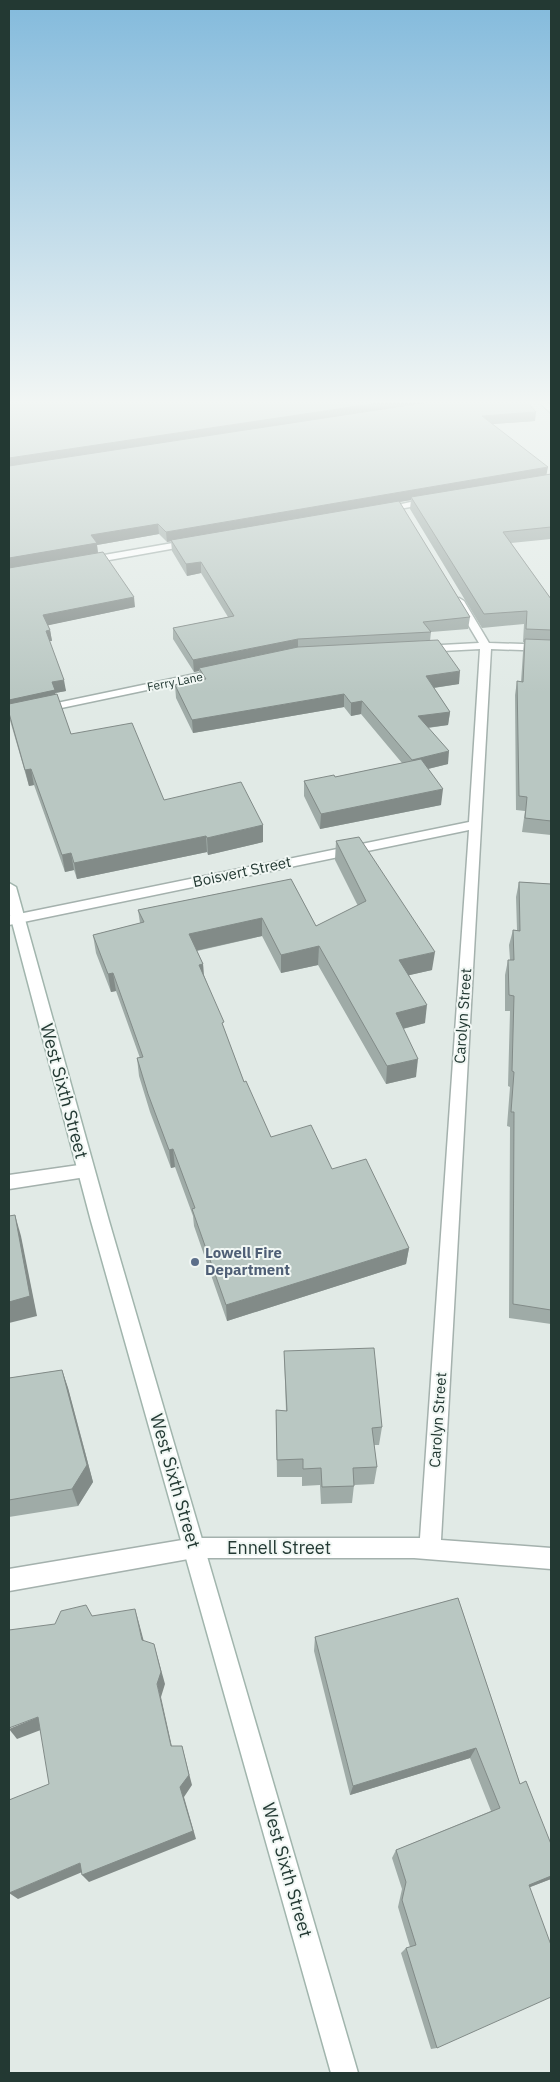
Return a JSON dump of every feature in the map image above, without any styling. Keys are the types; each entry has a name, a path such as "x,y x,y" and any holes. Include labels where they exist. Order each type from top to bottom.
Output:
{"street":[{"path":"372,511 438,500"},
{"path":"401,506 411,523"},
{"path":"77,562 195,542"},
{"path":"452,589 485,646"},
{"path":"408,649 485,646 551,648"},
{"name":"Carolyn Street","path":"430,1549 485,646"},
{"name":"Ferry Lane","path":"9,716 227,671"},
{"name":"Boisvert Street","path":"13,920 475,825"},
{"name":"West Sixth Street","path":"9,887 13,920 345,2073"},
{"path":"9,1182 86,1171"},
{"name":"Ennell Street","path":"9,1580 194,1548 430,1549 551,1559"}],"building":[{"path":"9,499 359,499 166,532 158,524 91,535 97,543 9,558"},
{"path":"412,499 551,499 551,527 503,532 551,599 551,630 526,629 527,611 484,614"},
{"path":"399,501 470,617 423,622 431,632 298,639 193,660 173,628 234,616 201,562 186,564 171,540"},
{"path":"103,552 134,597 43,615 50,630 46,631 64,680 52,682 55,690 9,700 9,568"},
{"path":"525,639 551,640 551,821 525,818 527,797 519,796 517,681 523,682"},
{"path":"438,640 460,671 426,676 450,712 418,716 449,751 412,760 362,701 351,703 344,694 192,720 175,685 206,679 199,668 298,647"},
{"path":"57,694 71,734 132,723 164,800 241,782 263,825 207,838 206,836 74,863 71,853 62,855 31,769 25,770 9,713 9,704"},
{"path":"421,759 443,789 321,814 304,781 334,775 335,777"},
{"path":"359,837 435,952 399,960 427,1005 396,1013 418,1059 387,1066 319,946 281,955 262,918 189,934 203,964 199,965 224,1022 222,1023 244,1082 246,1081 271,1137 311,1125 332,1169 366,1159 409,1248 226,1305 192,1209 195,1208 173,1149 169,1150 148,1094 137,1058 143,1057 113,973 108,974 93,935 144,922 138,910 291,879 316,926 366,901 336,841"},
{"path":"519,882 551,884 551,1310 513,1304 514,1112 511,1112 514,1072 512,1071 514,996 509,995 508,960 514,960 513,930 520,931"},
{"path":"15,1215 30,1296 9,1302 9,1216"},
{"path":"374,1348 382,1427 372,1428 377,1467 353,1468 354,1486 322,1487 321,1468 303,1469 303,1459 277,1460 276,1410 287,1411 284,1351"},
{"path":"62,1370 87,1465 72,1489 9,1500 9,1378"},
{"path":"458,1598 520,1784 526,1781 551,1844 551,1876 529,1885 551,1945 551,1997 437,2048 406,1948 416,1945 402,1900 406,1882 396,1850 500,1808 476,1748 353,1786 315,1637"},
{"path":"86,1605 92,1616 135,1609 142,1640 154,1644 161,1672 157,1684 171,1746 182,1746 189,1775 180,1787 193,1831 82,1875 80,1863 9,1893 9,1800 49,1784 38,1717 9,1728 9,1630 55,1624 61,1611"}],"place":[{"name":"Lowell Fire Department","path":"195,1262"}]}
